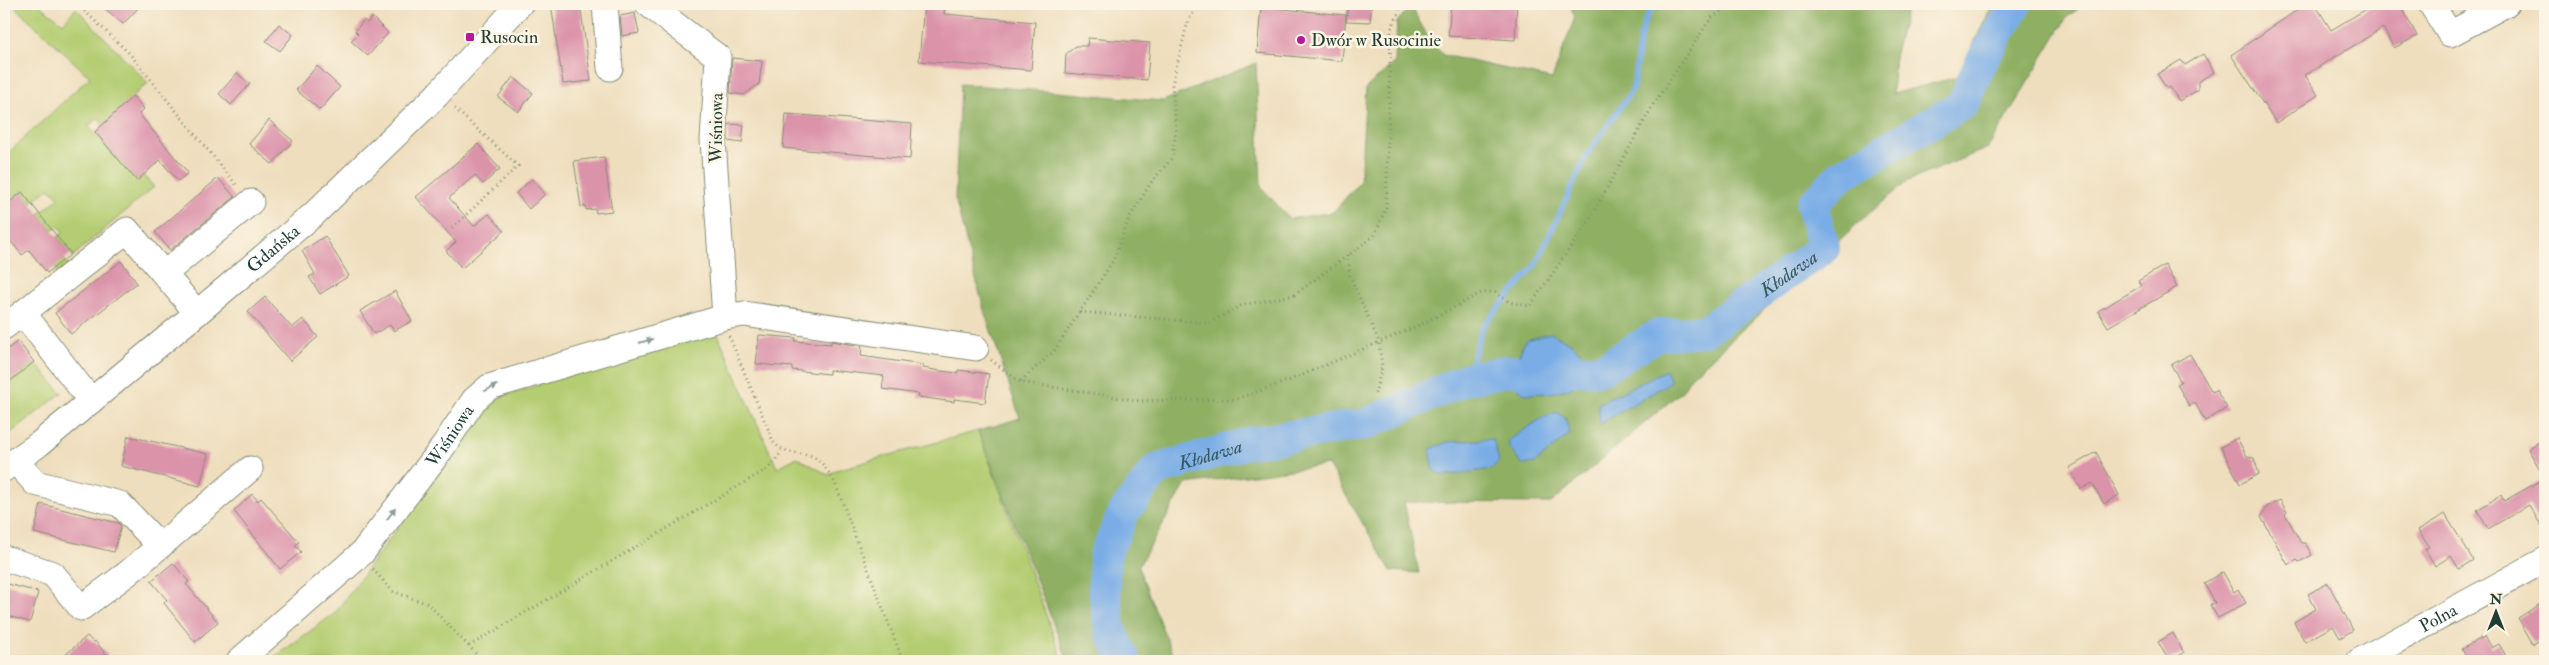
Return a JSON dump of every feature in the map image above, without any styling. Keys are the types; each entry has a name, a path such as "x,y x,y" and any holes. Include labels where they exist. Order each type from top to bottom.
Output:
{"street":[{"name":"Gdańska","path":"10,465 91,401 314,214 438,96 520,4"},
{"path":"605,4 610,68"},
{"name":"Wiśniowa","path":"648,4 718,57 713,140 725,317"},
{"path":"2431,4 2450,34 2506,4"},
{"path":"166,273 251,202"},
{"path":"91,401 13,320 127,230 166,273 197,313"},
{"name":"Wiśniowa","path":"238,661 362,553 440,451 474,400 489,388 725,317 744,314 976,348"},
{"path":"10,465 35,483 120,504 160,546"},
{"path":"4,558 53,574 81,608 128,573 250,469"},
{"name":"Polna","path":"2358,661 2545,560"}],"path":[{"path":"77,4 129,53 191,132 251,202"},
{"path":"1020,382 1054,351 1113,261 1129,218 1152,181 1172,158 1176,131 1172,84 1188,21 1199,4"},
{"path":"1080,312 1208,323 1242,305 1294,295 1374,236 1386,208 1391,29 1400,11 1400,4"},
{"path":"976,348 1020,382 1140,401 1236,398 1288,381 1422,324 1481,293 1495,292 1509,302 1530,306 1544,289 1588,222 1653,105 1711,18 1732,4"},
{"path":"438,96 518,166 452,228"},
{"path":"1348,254 1350,276 1379,342 1382,367 1374,397"},
{"path":"725,317 725,327 774,443 782,451 813,457 828,471 836,483 903,661"},
{"path":"469,646 769,468 782,451"},
{"path":"362,553 383,584 392,591 428,604 483,661"}],"green space":[{"path":"12,4 38,4 63,23 76,8 148,83 133,96 122,150 98,118 88,126 137,180 143,175 154,187 73,256 58,237 64,232 58,226 52,230 39,214 59,198 50,188 30,203 21,191 15,196 69,266 60,275 4,207 4,157 90,77"},
{"path":"1569,4 1908,4 1895,53 1892,94 1957,77 1993,4 2085,4 2067,17 1988,148 1908,181 1858,223 1691,377 1682,391 1551,503 1404,502 1419,573 1391,571 1328,465 1186,484 1138,567 1175,661 1068,661 978,431 1020,418 984,310 955,199 960,84 1163,101 1256,63 1261,187 1290,219 1333,212 1360,182 1366,88 1395,62 1397,22 1411,6 1429,39 1443,55 1552,79 1575,17"},
{"path":"715,328 777,468 797,457 828,475 836,470 978,431 1063,661 269,661 335,613 460,444 498,398"},
{"path":"35,363 62,393 4,438 4,387"}],"water":[{"path":"1551,333 1572,344 1590,362 1572,388 1550,393 1525,394 1516,386 1516,368 1520,351 1526,340"},
{"path":"1666,370 1671,382 1600,424 1598,404"},
{"path":"1557,412 1565,418 1570,434 1535,463 1523,465 1509,448 1509,440 1542,418"},
{"path":"1493,439 1499,461 1492,469 1443,476 1434,471 1430,449 1447,442"}],"building":[{"path":"100,4 142,4 123,24"},
{"path":"551,4 580,4 591,81 563,84"},
{"path":"924,4 945,4 944,14 1035,22 1031,70 919,61"},
{"path":"1348,4 1372,4 1370,22 1346,21"},
{"path":"1451,4 1517,4 1515,40 1448,36"},
{"path":"2306,4 2315,4 2331,30 2375,4 2400,4 2417,36 2394,48 2383,28 2305,75 2318,95 2276,123 2231,55"},
{"name":"Dwór w Rusocinie","path":"1261,7 1346,15 1342,61 1257,53"},
{"path":"635,13 639,33 622,36 620,16"},
{"path":"372,17 388,33 368,56 351,41 358,34 355,31 364,20 367,23"},
{"path":"279,24 293,35 280,51 266,41"},
{"path":"1088,38 1150,43 1147,80 1065,73 1066,54 1076,46 1087,46"},
{"path":"2203,54 2214,72 2198,82 2198,90 2179,101 2170,87 2167,89 2157,74 2181,60 2185,65"},
{"path":"732,58 762,61 759,84 744,95 730,93"},
{"path":"317,66 340,87 320,110 296,90"},
{"path":"237,73 250,84 231,105 219,94"},
{"path":"513,77 533,93 518,112 498,97"},
{"path":"133,96 144,109 139,114 188,173 178,181 160,160 137,181 95,132"},
{"path":"786,114 912,124 910,159 783,148"},
{"path":"269,120 293,141 272,164 249,144"},
{"path":"728,124 744,125 742,143 728,141"},
{"path":"478,144 500,169 483,184 475,175 449,198 474,226 489,214 504,231 462,268 446,251 456,242 416,197"},
{"path":"604,157 612,211 596,213 595,209 586,210 585,206 581,207 574,161"},
{"path":"218,178 235,197 170,250 155,232"},
{"path":"532,179 545,194 529,209 516,193"},
{"path":"22,192 71,254 47,273 29,250 22,255 4,233 4,207"},
{"path":"325,236 349,276 320,294 309,277 315,274 302,251"},
{"path":"121,261 137,283 71,334 55,313"},
{"path":"2165,265 2177,287 2108,327 2098,311 2141,286 2138,281"},
{"path":"395,291 412,321 394,331 390,325 374,334 360,311"},
{"path":"265,297 292,328 303,319 318,337 290,361 248,312"},
{"path":"759,335 796,338 795,341 831,344 831,341 862,346 861,356 923,365 923,368 941,371 958,373 958,370 989,374 985,403 954,399 954,402 918,397 919,394 882,389 884,376 829,370 829,374 792,370 792,367 756,364"},
{"path":"18,341 34,362 4,386 4,352"},
{"path":"2190,354 2212,392 2216,390 2227,408 2205,421 2195,403 2189,406 2177,384 2181,382 2171,365"},
{"path":"128,436 208,454 200,486 121,466"},
{"path":"2237,438 2247,456 2254,458 2259,474 2240,484 2221,447"},
{"path":"2545,438 2545,478 2528,449"},
{"path":"2096,452 2119,495 2104,504 2092,483 2081,489 2069,468"},
{"path":"2545,478 2545,532 2529,505 2488,529 2477,510 2501,495 2504,501"},
{"path":"252,494 258,501 261,498 299,542 295,545 301,552 280,569 234,511"},
{"path":"2280,500 2287,512 2285,514 2301,543 2305,543 2312,555 2288,565 2261,517 2267,507"},
{"path":"41,504 118,523 121,526 114,552 34,533"},
{"path":"2445,514 2473,560 2459,569 2451,556 2435,566 2425,549 2429,547 2418,530"},
{"path":"173,563 189,582 186,584 218,622 195,642 164,603 167,600 151,581"},
{"path":"2223,572 2234,592 2238,589 2246,603 2218,618 2210,605 2215,603 2204,583"},
{"path":"4,583 38,592 30,622 4,615"},
{"path":"2328,583 2353,630 2340,638 2333,626 2305,642 2294,622 2316,609 2308,594"},
{"path":"2540,604 2545,614 2545,637 2533,644 2518,618"},
{"path":"2173,633 2184,653 2169,661 2158,642"},
{"path":"87,636 93,642 95,641 112,661 58,661"},
{"path":"2485,636 2492,648 2499,644 2509,661 2468,661 2462,649"}],"waterway":[{"name":"Kłodawa","path":"1464,380 1469,373 1482,327 1535,266 1587,155 1633,89 1639,43 1645,20 1655,4"},
{"name":"Kłodawa","path":"1125,661 1110,630 1104,587 1105,555 1124,512 1156,470 1248,443 1366,424 1464,380 1505,371 1600,370 1658,335 1705,331 1824,248 1812,205 1841,175 1963,104 1980,64 2016,4"}],"place":[{"name":"Rusocin","path":"470,37"},
{"name":"Dwór w Rusocinie","path":"1301,40"}]}
